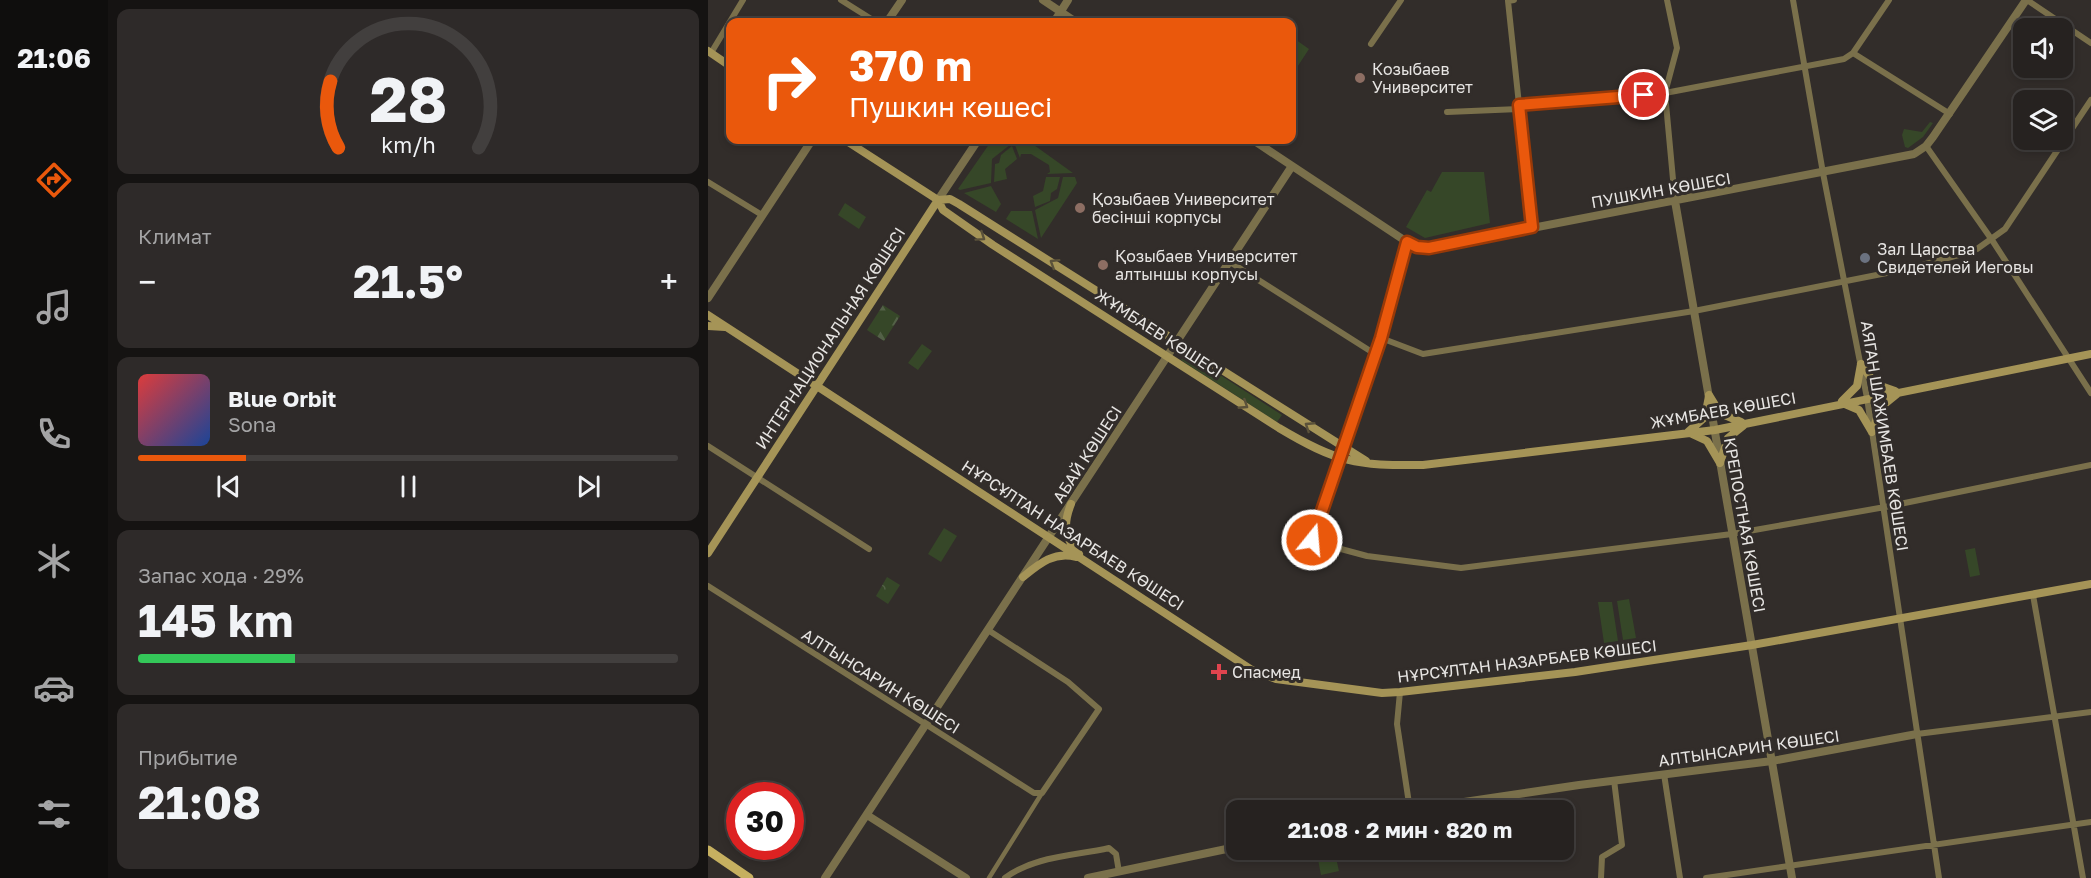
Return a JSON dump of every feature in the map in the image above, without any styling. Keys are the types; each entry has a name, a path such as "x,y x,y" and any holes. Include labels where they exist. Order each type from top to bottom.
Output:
{"main road":[{"path":"709,52 726,63"},
{"name":"ЖҰМБАЕВ КӨШЕСІ","path":"851,144 938,200 943,210 966,227 1288,434 1339,459 1378,465 1423,465 1715,430 2091,354"},
{"name":"ЖҰМБАЕВ КӨШЕСІ","path":"938,200 950,199 959,204 1343,448 1378,465"},
{"name":"ИНТЕРНАЦИОНАЛЬНАЯ КӨШЕСІ","path":"708,553 938,200"},
{"name":"НҰРСҰЛТАН НАЗАРБАЕВ КӨШЕСІ","path":"708,315 1259,674 1306,683 1400,692 1575,672 1752,645 2091,584"},
{"path":"708,326 728,328"},
{"path":"1861,364 1878,386 1901,391"},
{"path":"1837,405 1855,389 1861,364"},
{"path":"1872,432 1881,407 1901,391"},
{"path":"1709,395 1726,417 1749,423"},
{"path":"1685,434 1703,420 1709,395"},
{"path":"1837,405 1857,408 1872,432"},
{"path":"1720,463 1728,438 1749,423"},
{"path":"1685,434 1706,439 1720,463"},
{"path":"1071,504 1065,518 1066,532 1074,548 1088,563"},
{"path":"1023,577 1038,565 1056,556 1073,556 1088,563"},
{"path":"708,850 749,878"}],"street":[{"path":"731,18 743,0"},
{"path":"841,0 870,18"},
{"path":"890,18 902,0"},
{"path":"1043,0 1070,18"},
{"path":"1057,18 1068,0"},
{"path":"1371,44 1401,0"},
{"name":"КРЕПОСТНАЯ КӨШЕСІ","path":"1666,0 1677,48 1665,93 1675,201 1792,878"},
{"name":"АЯГАН ШАЖИМБАЕВ КӨШЕСІ","path":"1793,0 1803,68 1867,398 1939,878"},
{"path":"1447,112 1665,93 1844,59 1853,53 1889,0"},
{"path":"2027,0 2091,44"},
{"name":"ПУШКИН КӨШЕСІ","path":"1259,144 1407,242 1417,247 1429,248 1907,156 1926,146 2027,0"},
{"path":"1511,1 1519,107 1532,227"},
{"path":"709,52 726,26"},
{"path":"1853,53 1950,114"},
{"path":"1381,338 1423,354 1694,310 1906,269 1966,253 1992,240 2005,229 2091,100"},
{"path":"708,298 809,144"},
{"name":"ИНТЕРНАЦИОНАЛЬНАЯ КӨШЕСІ","path":"938,200 975,144"},
{"path":"1926,146 1992,240 2069,359 2088,384 2091,393"},
{"name":"АБАЙ КӨШЕСІ","path":"825,878 1292,166"},
{"path":"708,182 762,215"},
{"path":"1407,242 1381,338 1312,540 1367,556 1413,560 1457,568 1732,534 1884,507 2091,465"},
{"path":"1230,262 1375,354"},
{"path":"708,446 869,549"},
{"name":"АЛТЫНСАРИН КӨШЕСІ","path":"708,586 1034,793 1042,793"},
{"path":"2033,595 2083,878"},
{"path":"988,630 1068,682 1098,709 989,878"},
{"path":"1400,692 1397,724 1408,800"},
{"name":"АЛТЫНСАРИН КӨШЕСІ","path":"1478,800 1614,780 1772,761 1917,734 2091,712"},
{"path":"1664,774 1680,878"},
{"path":"1601,878 1602,857 1616,851 1622,845 1614,780"},
{"path":"867,815 966,878"},
{"path":"1706,878 2091,822"},
{"path":"1005,878 1019,868 1038,861 1109,848 1116,854 1119,872"},
{"path":"1088,878 1226,849"}],"green space":[{"path":"1296,40 1309,49 1296,69"},
{"path":"1930,122 1933,123 1923,137 1908,148 1905,147 1902,135 1904,129 1922,132"},
{"path":"989,144 1011,144 992,159 991,183 958,189"},
{"path":"1015,144 1033,144 1073,173 1047,174 1050,172 1049,165 1031,154 1021,154 1020,158"},
{"path":"1012,146 1017,159 1005,169 1007,179 994,182 995,164 999,163 1001,155"},
{"path":"1442,172 1484,172 1490,223 1425,238 1406,227 1427,190 1431,192"},
{"path":"1046,177 1060,177 1057,189 1051,193 1050,201 1035,207 1033,196 1043,191"},
{"path":"1063,177 1075,177 1077,183 1041,238 1035,210 1058,198"},
{"path":"991,186 1001,204 996,212 964,193"},
{"path":"845,203 866,217 859,229 838,215"},
{"path":"1011,211 1032,211 1038,239 1006,219"},
{"path":"883,305 900,316 884,341 867,330"},
{"path":"922,344 932,351 918,370 908,363"},
{"path":"1186,353 1282,415 1277,422 1181,360"},
{"path":"944,528 957,536 941,562 928,554"},
{"path":"1975,548 1980,575 1970,577 1965,550"},
{"path":"887,577 900,585 888,604 876,596"},
{"path":"1629,599 1636,638 1623,640 1617,601"},
{"path":"1598,602 1612,602 1618,641 1604,643"},
{"path":"1318,860 1336,860 1339,871 1321,875"}],"place":[{"name":"Козыбаев Университет","path":"1360,78"},
{"name":"Қозыбаев Университет бесінші корпусы","path":"1080,208"},
{"name":"Зал Царства Свидетелей Иеговы","path":"1865,258"},
{"name":"Қозыбаев Университет алтыншы корпусы","path":"1103,265"},
{"name":"Спасмед","path":"1219,672"}],"route":[{"path":"1312,540 1381,338 1407,242 1417,247 1429,248 1532,227 1519,105 1644,95"}]}
